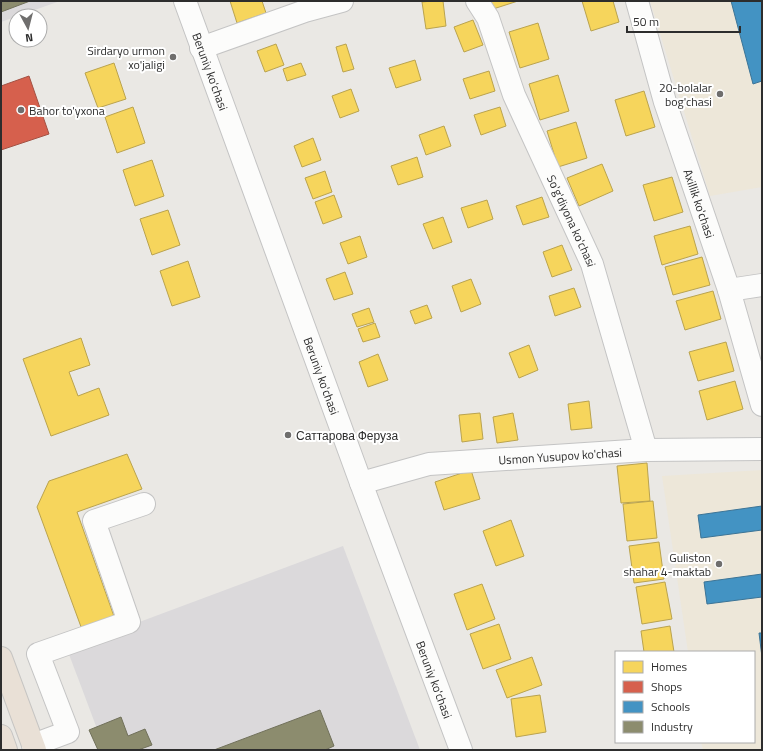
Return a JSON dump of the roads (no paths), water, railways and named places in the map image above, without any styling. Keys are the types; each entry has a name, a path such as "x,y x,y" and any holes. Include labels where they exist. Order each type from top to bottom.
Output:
{"highway":[{"path":"1,658 34,747"},
{"path":"1,736 6,750"}],"street":[{"name":"Beruniy ko'chasi","path":"185,1 361,483 461,750"},
{"path":"201,48 305,11 342,1"},
{"name":"So'g'diyona ko'chasi","path":"477,1 488,18 514,95 592,264 646,450"},
{"name":"Axillik ko'chasi","path":"637,1 665,102 729,290 762,405"},
{"path":"729,290 762,285"},
{"name":"Usmon Yusupov ko'chasi","path":"361,483 428,464 646,450 762,449"},
{"path":"34,747 68,732 38,654 129,622 94,521 144,504"}],"place":[{"name":"Sirdaryo urmon xo'jaligi","path":"173,57"},
{"name":"20-bolalar bog'chasi","path":"720,94"},
{"name":"Bahor to'yxona","path":"21,110"},
{"name":"Саттарова Феруза","path":"288,435"},
{"name":"Guliston shahar 4-maktab","path":"719,564"}]}
